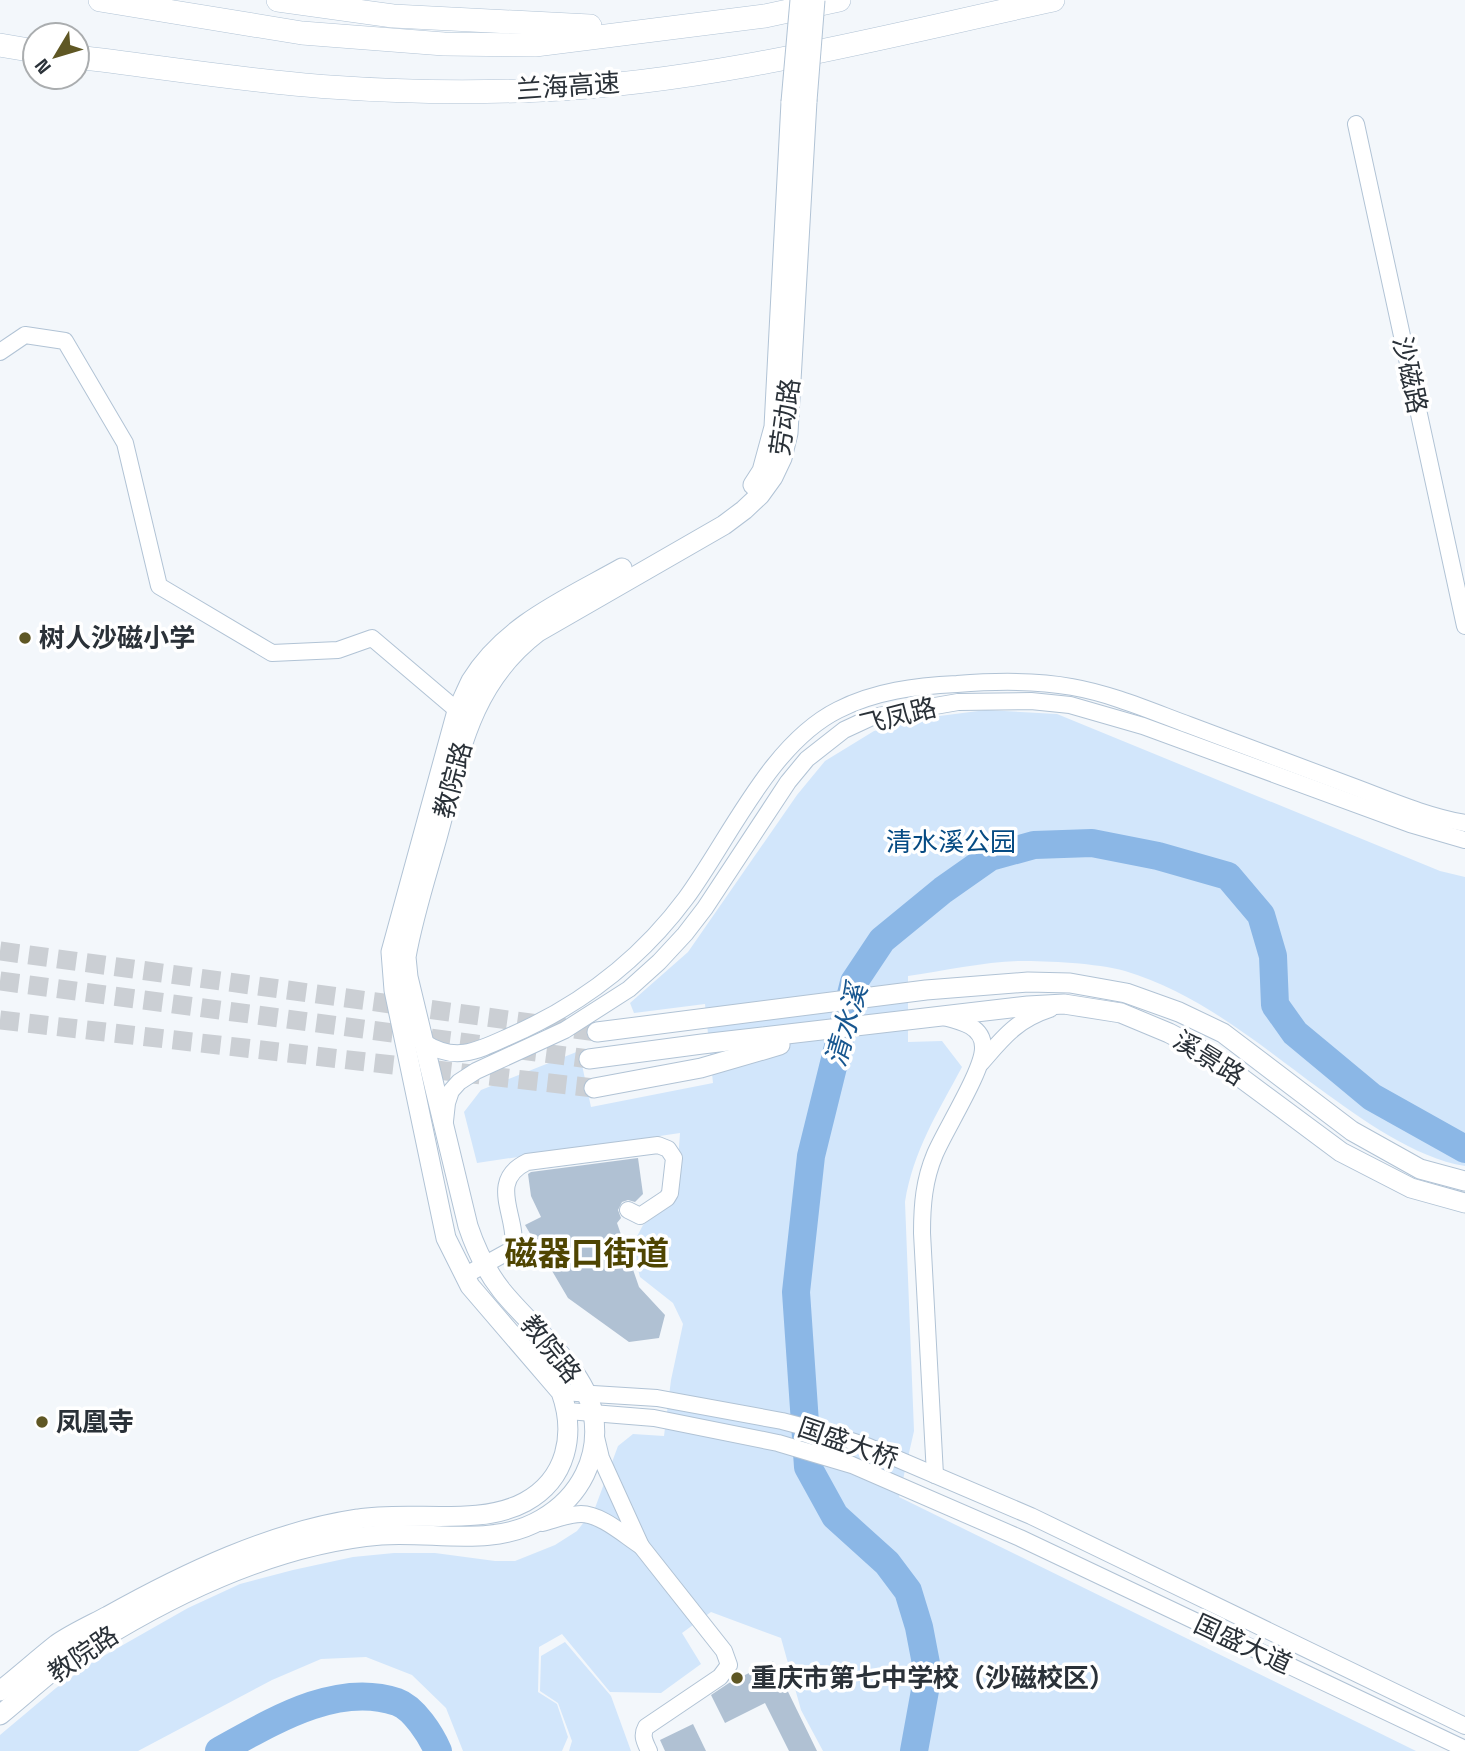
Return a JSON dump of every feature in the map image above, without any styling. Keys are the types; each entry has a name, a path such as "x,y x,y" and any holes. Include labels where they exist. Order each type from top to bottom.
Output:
{"highway":[{"name":"兰海高速","path":"100,0 302,33 444,44 535,45 765,16 839,0"},
{"path":"278,0 393,16 534,25 670,29"},
{"path":"340,0 393,16"},
{"name":"兰海高速","path":"91,59 330,87 424,91 543,90 649,80 767,61 1053,0"},
{"path":"0,46 21,49"}],"main road":[{"name":"劳动路","path":"463,716 472,681 508,637 531,619 718,514 751,487 762,471 774,427 799,102 800,0"},
{"name":"劳动路","path":"799,102 815,0"},
{"name":"教院路","path":"0,1715 67,1660 153,1609 247,1564 333,1543 382,1535 498,1536 520,1530 541,1520 572,1497 588,1466 594,1433 590,1403 569,1367 503,1292 485,1265 468,1226 408,977 406,957 463,716"},
{"name":"教院路","path":"0,1691 59,1643 146,1594 241,1551 331,1523 380,1515 475,1515 510,1509 526,1502 550,1482 565,1455 569,1425 564,1402 546,1372 487,1307 464,1276 446,1238 394,990 391,952 463,716"},
{"name":"溪景路","path":"597,1032 926,990 1028,982 1070,983 1126,993 1179,1012 1223,1033 1352,1131 1420,1169 1465,1181"},
{"name":"溪景路","path":"828,1030 1064,1004 1121,1013 1170,1033 1209,1054 1341,1152 1411,1188 1465,1203"},
{"path":"589,1059 828,1030"},
{"path":"594,1088 701,1068 828,1030"}],"street":[{"name":"沙磁路","path":"1356,124 1465,626"},
{"path":"0,352 25,335 65,341 125,443 159,586 272,653 338,650 372,638 463,716"},
{"name":"飞凤路","path":"425,1043 439,1052 455,1054 474,1051 531,1027 588,995 644,948 667,922 773,766 792,743 836,710 889,692 923,686 1003,681 1073,687 1150,710 1418,810 1465,823"},
{"name":"飞凤路","path":"444,1123 447,1103 459,1082 476,1071 565,1030 629,989 659,962 705,908 788,782 807,759 844,730 872,717 958,702 1031,701 1070,705 1143,726 1410,824 1465,840"},
{"path":"979,1065 1016,1025 1030,1015 1064,1004"},
{"path":"933,1018 962,1022 974,1029 984,1048 979,1065 926,1176 922,1202 935,1475"},
{"path":"464,1276 513,1249 505,1188 514,1170 527,1162 585,1159 658,1145 673,1153 672,1189 667,1198 640,1216 628,1210"},
{"name":"国盛大桥","path":"590,1403 657,1398 824,1432 867,1446 1031,1516"},
{"path":"564,1402 590,1403"},
{"name":"国盛大桥","path":"590,1403 815,1453 852,1465 1020,1538"},
{"path":"594,1433 601,1458 640,1546 724,1651 729,1665 720,1676 646,1727 643,1740 649,1751"},
{"path":"520,1530 569,1515 582,1514 594,1516 640,1546"},
{"name":"国盛大道","path":"1031,1516 1465,1726"},
{"name":"国盛大道","path":"1020,1538 1465,1749"}],"green space":[{"name":"清水溪公园","path":"986,710 1057,714 1440,871 1465,877 1465,1166 1427,1155 1389,1136 1203,1006 1125,971 1087,964 1019,961 908,976 908,1042 942,1041 962,1067 920,1149 905,1202 914,1431 899,1497 1416,1751 823,1751 801,1710 781,1638 711,1612 682,1633 701,1664 661,1693 610,1692 562,1634 539,1647 538,1692 557,1704 568,1737 562,1751 463,1751 446,1708 412,1675 366,1657 321,1659 272,1680 138,1751 0,1751 0,1735 56,1688 93,1662 188,1608 240,1584 353,1557 394,1553 435,1553 515,1561 555,1545 577,1531 595,1508 618,1446 633,1434 664,1436 671,1380 683,1324 673,1303 640,1277 632,1246 643,1225 675,1201 680,1133 477,1163 464,1112 481,1090 579,1051 591,1107 713,1083 705,1004 634,1013 630,1003 688,952 797,795 825,761 874,731 924,718"},
{"path":"565,1642 611,1696 631,1751 569,1751 572,1741 558,1703 540,1691 541,1656"}],"building":[{"path":"638,1158 643,1194 635,1202 622,1202 618,1210 621,1218 617,1223 639,1287 665,1315 659,1338 629,1342 568,1298 525,1225 541,1217 531,1196 528,1174 531,1172"},
{"path":"773,1661 817,1751 789,1751 765,1703 725,1723 711,1695"},
{"path":"693,1724 706,1751 665,1751 660,1740"}],"waterway":[{"name":"清水溪","path":"914,1751 928,1674 919,1627 908,1591 887,1563 835,1516 808,1467 796,1292 811,1156 854,982 882,940 943,890 990,857 1034,845 1092,843 1158,856 1228,876 1261,915 1273,956 1275,1005 1295,1033 1372,1097 1465,1149"},
{"name":"清水溪","path":"219,1751 304,1708 351,1697 374,1697 403,1705 421,1723 438,1751"}],"tunnel":[{"path":"0,951 597,1032"},
{"path":"0,981 589,1059"},
{"path":"0,1020 594,1088"}],"place":[{"name":"树人沙磁小学","path":"25,638"},
{"name":"凤凰寺","path":"42,1422"},
{"name":"重庆市第七中学校（沙磁校区）","path":"737,1678"}],"district":[{"name":"磁器口街道","path":"587,1254"}]}
